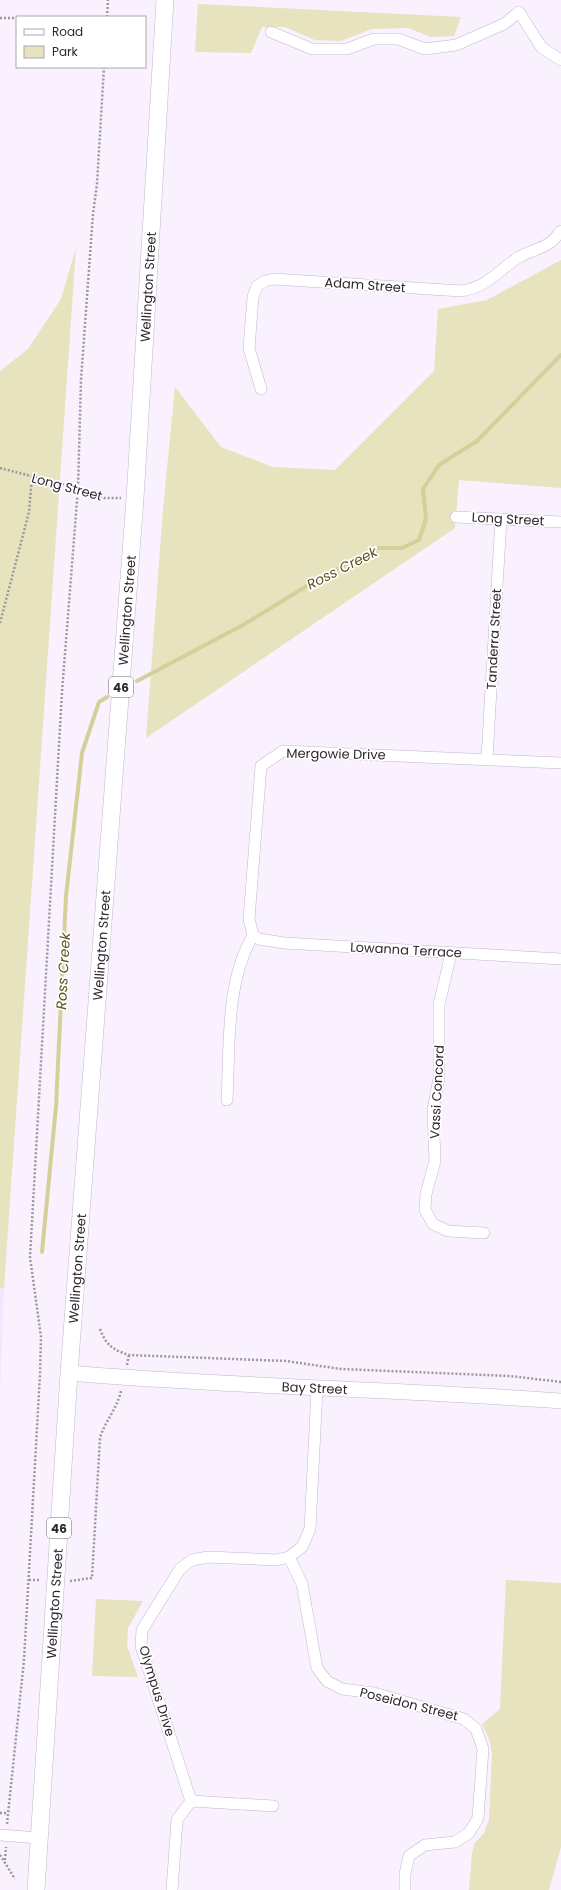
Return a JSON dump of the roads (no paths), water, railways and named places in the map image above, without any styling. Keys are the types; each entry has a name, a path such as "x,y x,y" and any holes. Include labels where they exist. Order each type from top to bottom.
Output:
{"main road":[{"name":"Wellington Street","path":"36,1890 69,1373 135,499 165,0"}],"street":[{"path":"519,0 519,12 542,48 561,60"},
{"path":"271,32 312,49 347,49 374,39 398,39 425,49 456,45 504,24 519,12"},
{"name":"Adam Street","path":"261,390 249,348 253,297 257,286 265,280 274,279 461,291 476,288 490,280 521,255 550,243 561,231"},
{"name":"Long Street","path":"456,516 561,522"},
{"name":"Tanderra Street","path":"488,758 501,519"},
{"name":"Mergowie Drive","path":"253,935 249,919 261,766 283,751 488,758 561,763"},
{"path":"227,1100 231,1009 241,962 253,935"},
{"name":"Lowanna Terrace","path":"253,935 259,939 284,943 561,959"},
{"name":"Vassi Concord","path":"451,953 439,1005 440,1072 433,1110 435,1162 426,1194 425,1210 433,1224 448,1231 484,1233"},
{"name":"Bay Street","path":"69,1373 125,1378 317,1389 378,1390 561,1401"},
{"path":"288,1557 302,1547 310,1529 317,1389"},
{"name":"Olympus Drive","path":"191,1801 141,1646 142,1630 180,1569 192,1560 208,1557 276,1560 288,1557"},
{"name":"Poseidon Street","path":"288,1557 302,1584 317,1668 327,1681 342,1689 374,1693 464,1719 476,1729 483,1749 478,1818 469,1833 455,1842 425,1845 409,1856 405,1874 405,1890"},
{"path":"172,1890 177,1820 191,1801 273,1806"},
{"path":"3,1836 39,1838"}],"waterway":[{"name":"Ross Creek","path":"137,681 243,625 315,581 377,548 402,548 419,540 426,519 423,489 439,465 477,441 561,355"},
{"name":"Ross Creek","path":"42,1252 56,1106 66,896 82,753 99,702 107,697"}]}
